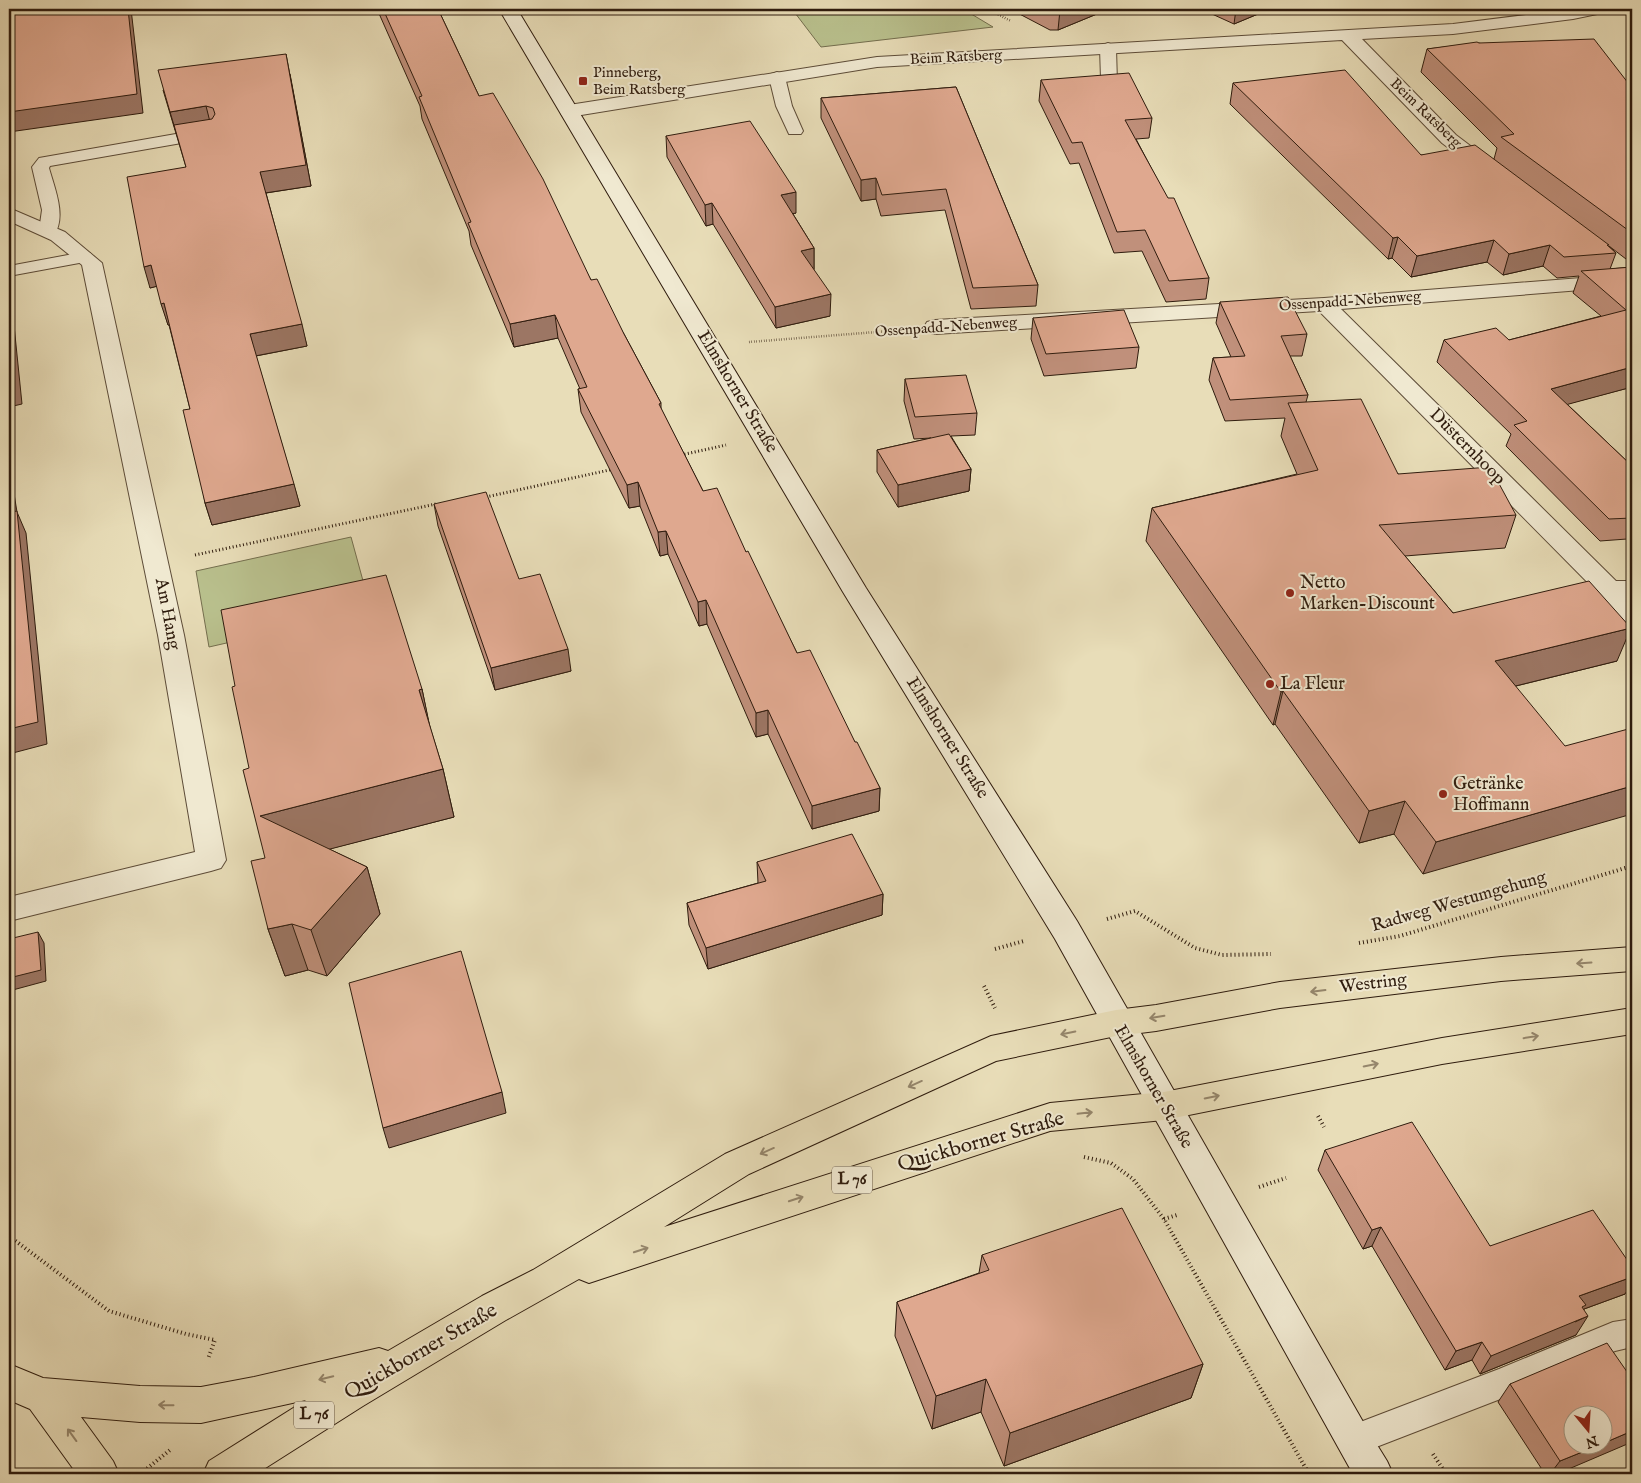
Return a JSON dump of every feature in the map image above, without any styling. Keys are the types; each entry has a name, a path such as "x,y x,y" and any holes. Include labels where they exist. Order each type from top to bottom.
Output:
{"main road":[{"name":"Westring","path":"1116,1023 1156,1018 1280,995 1501,970 1632,959"},
{"path":"1164,1106 1442,1051 1632,1021"},
{"name":"Quickborner Straße","path":"222,1474 407,1359 545,1281 737,1164 991,1049 1116,1023"},
{"name":"Quickborner Straße","path":"545,1281 1050,1117 1164,1106"},
{"path":"9,1382 43,1396 140,1404 188,1405 254,1396 407,1359"},
{"path":"43,1396 100,1474"}],"street":[{"name":"Elmshorner Straße","path":"508,9 856,592 1066,930 1116,1023 1352,1440 1374,1474"},
{"name":"Beim Ratsberg","path":"569,111 877,62 1453,29 1573,14 1596,9"},
{"name":"Beim Ratsberg","path":"1347,34 1448,139 1504,180"},
{"name":"Am Hang","path":"9,214 58,236 92,263 158,564 195,762 210,860 9,909"},
{"path":"1616,264 1632,276"},
{"name":"Ossenpadd-Nebenweg","path":"935,327 1324,304 1632,280"},
{"name":"Düsternhoop","path":"1324,304 1621,590 1632,615"}],"lane":[{"path":"1072,86 1109,84 1108,48"},
{"path":"777,77 784,106 795,131"},
{"path":"48,231 51,210 40,167 45,162 210,133"},
{"path":"9,271 84,256"},
{"path":"1352,1440 1503,1383 1613,1337 1632,1332"}],"path":[{"name":"Ossenpadd-Nebenweg","path":"709,345 935,327"},
{"path":"679,455 764,437"},
{"path":"478,499 622,468"},
{"path":"158,564 438,503"},
{"name":"Radweg Westumgehung","path":"1352,944 1400,936 1632,866"},
{"path":"1066,930 1135,911 1195,948 1222,955 1276,954"},
{"path":"1077,1157 1111,1163 1134,1179 1151,1202 1170,1229 1309,1474"},
{"path":"9,1236 109,1311 186,1334 215,1340 168,1453 140,1474"}],"green space":[{"path":"792,9 963,9 993,27 821,47"},
{"path":"351,537 371,610 209,647 196,571"}],"building":[{"path":"9,9 128,9 137,94 9,112"},
{"path":"383,9 438,9 479,96 493,93 543,179 591,280 597,279 661,403 659,404 703,491 717,488 746,552 748,551 797,653 810,650 880,788 812,806 768,710 756,713 706,600 698,602 666,531 658,532 638,482 627,485 578,389 587,387 555,315 510,324 468,223 471,222 419,97 422,96"},
{"path":"1594,39 1632,88 1632,233 1501,137 1514,134 1427,49 1477,42"},
{"path":"286,54 306,165 260,172 302,324 250,334 294,484 205,503 183,410 190,409 164,303 161,304 151,265 144,267 127,177 186,167 174,125 212,119 215,114 213,108 206,106 170,112 158,70"},
{"path":"1345,70 1421,155 1475,145 1609,245 1607,245 1616,253 1564,257 1550,245 1509,254 1494,240 1417,256 1398,237 1393,238 1233,83"},
{"path":"1129,73 1152,118 1125,120 1168,198 1174,198 1209,278 1169,281 1145,230 1117,232 1082,142 1072,143 1041,80"},
{"path":"956,87 1038,285 973,288 946,189 882,195 876,178 861,180 821,98"},
{"path":"750,121 796,192 781,195 814,248 801,251 831,294 775,307 712,203 705,205 666,136"},
{"path":"1632,267 1632,367 1551,389 1632,466 1632,518 1609,519 1514,425 1527,421 1444,340 1496,328 1509,340 1626,310 1581,271"},
{"path":"1288,297 1307,334 1281,336 1308,395 1230,400 1213,358 1245,356 1220,302"},
{"path":"1124,310 1139,347 1046,354 1033,318"},
{"path":"9,328 14,382 9,383"},
{"path":"966,375 977,413 915,417 905,379"},
{"path":"1361,399 1398,474 1490,467 1516,515 1379,525 1453,613 1589,581 1631,628 1495,661 1565,746 1632,728 1632,786 1436,842 1405,801 1369,811 1283,691 1281,692 1152,508 1318,470 1288,403"},
{"path":"949,434 971,469 898,485 877,450"},
{"path":"486,492 519,579 540,574 568,649 491,668 434,504"},
{"path":"9,493 12,512 17,511 38,722 9,729"},
{"path":"386,575 422,689 419,690 443,769 260,816 367,867 311,930 292,924 268,929 251,861 265,858 243,770 249,768 232,687 235,686 221,610"},
{"path":"852,834 883,894 706,948 687,903 766,881 757,862"},
{"path":"38,932 41,970 9,978 9,939"},
{"path":"461,951 502,1092 383,1128 349,983"},
{"path":"1412,1122 1490,1246 1593,1210 1632,1267 1632,1277 1579,1296 1586,1305 1582,1307 1588,1316 1491,1356 1482,1342 1456,1351 1381,1227 1372,1230 1325,1150"},
{"path":"1122,1208 1203,1364 1010,1433 986,1379 936,1396 897,1302 989,1270 982,1255"},
{"path":"1607,1343 1632,1379 1632,1431 1614,1439 1614,1406 1564,1406 1564,1456 1572,1456 1560,1461 1510,1384"}],"place":[{"name":"Pinneberg, Beim Ratsberg","path":"583,81"},
{"name":"Netto Marken-Discount","path":"1290,593"},
{"name":"La Fleur","path":"1270,684"},
{"name":"Getränke Hoffmann","path":"1443,794"}]}
